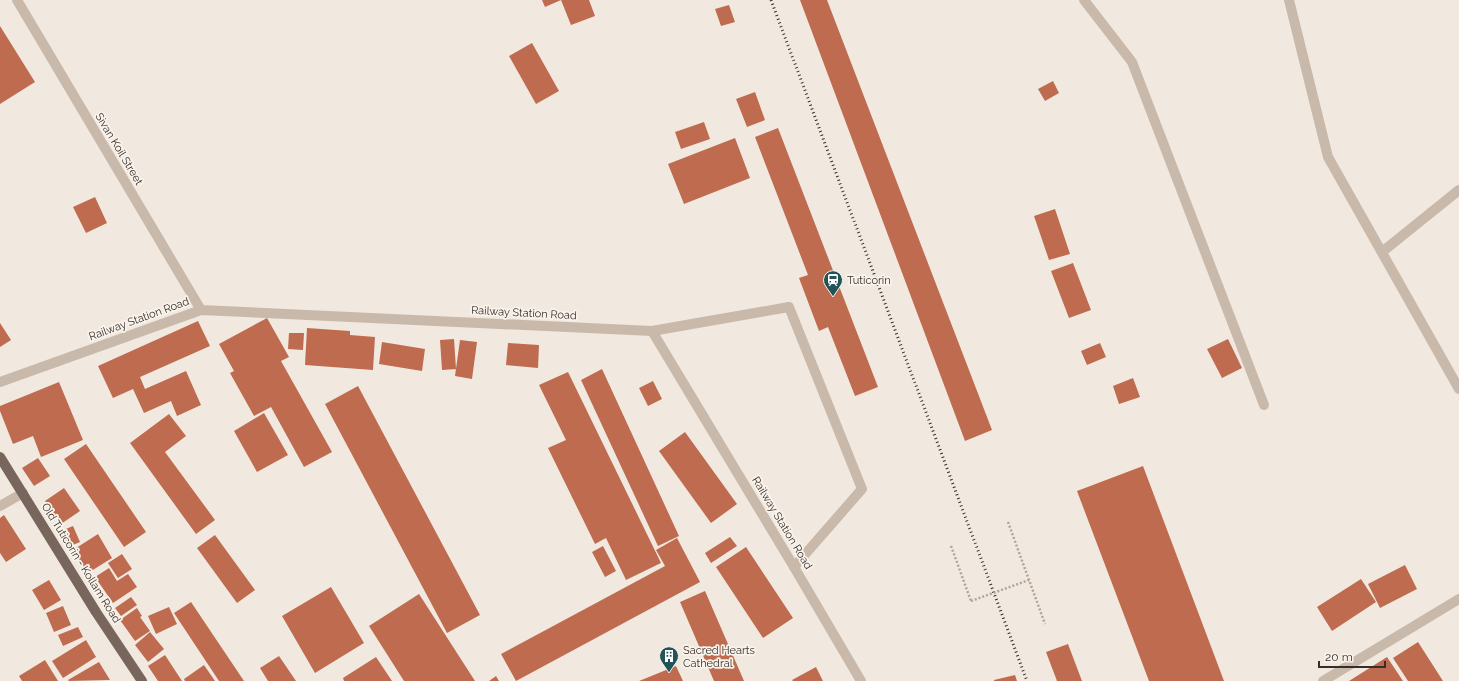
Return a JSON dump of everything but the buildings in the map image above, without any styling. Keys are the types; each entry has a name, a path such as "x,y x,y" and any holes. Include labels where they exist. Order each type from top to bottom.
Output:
{"main road":[{"name":"Old Tuticorin - Kollam Road","path":"0,457 96,612 142,681"}],"street":[{"name":"Sivan Koil Street","path":"17,0 200,310"},
{"path":"1084,0 1132,62 1264,405"},
{"path":"1289,0 1328,158 1382,252 1445,367 1459,389"},
{"path":"1382,252 1459,190"},
{"path":"652,331 789,306 862,489 794,567"},
{"name":"Railway Station Road","path":"0,382 200,310 652,331 861,681"},
{"path":"0,506 23,493"},
{"path":"1323,681 1459,599"}],"path":[{"path":"1008,522 1045,624"},
{"path":"951,546 971,601 1030,580"}],"railway":[{"path":"771,0 1027,681"}],"place":[{"name":"Tuticorin","path":"833,297"},
{"name":"Sacred Hearts Cathedral","path":"669,673"}]}
